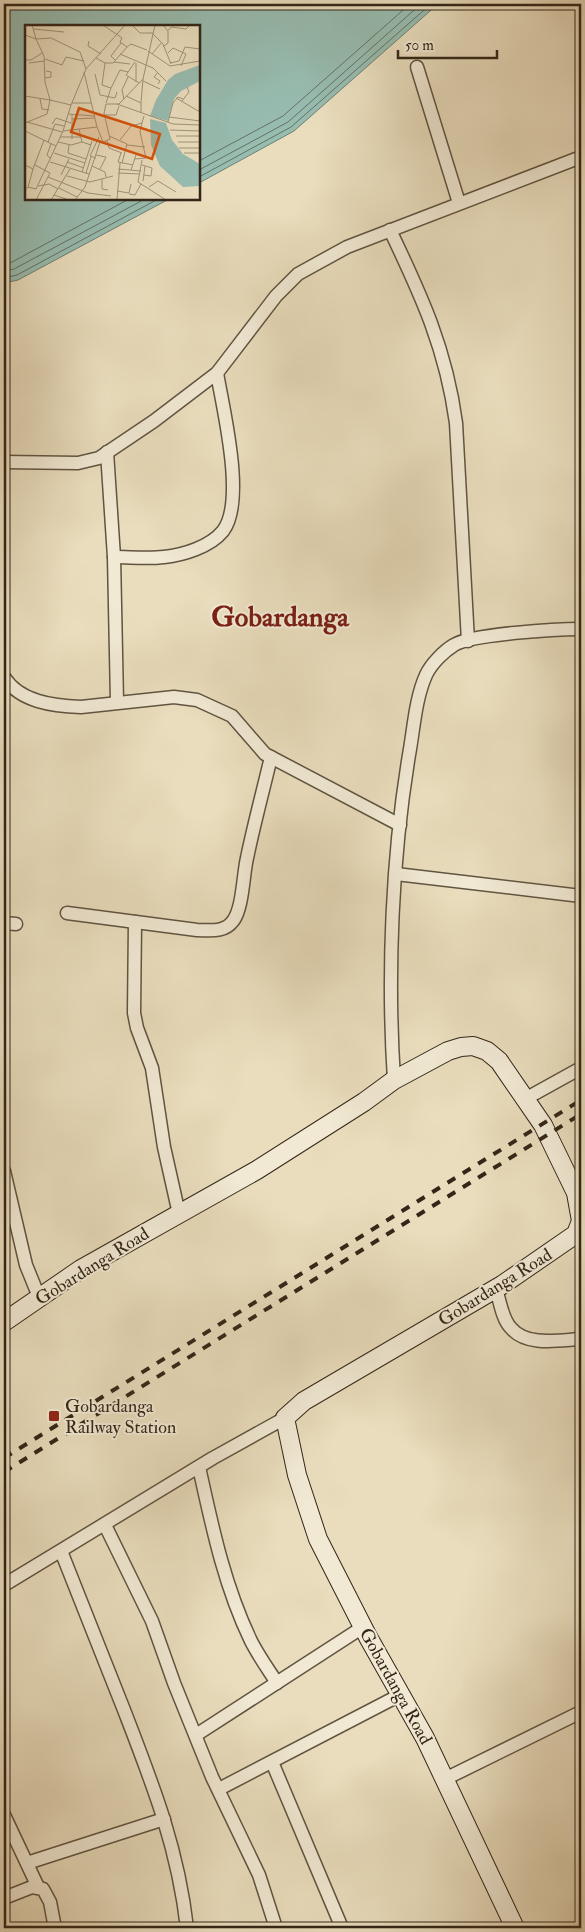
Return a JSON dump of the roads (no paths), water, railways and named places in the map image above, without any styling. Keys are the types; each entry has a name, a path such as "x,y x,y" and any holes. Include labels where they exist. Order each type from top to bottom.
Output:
{"main road":[{"name":"Gobardanga Road","path":"4,1322 81,1269 258,1170 364,1102 394,1080 448,1051 473,1046 488,1051 499,1061 549,1135 572,1182 580,1205 581,1221 579,1234 496,1289 304,1401 285,1418 297,1475 309,1514 329,1562 445,1779 516,1928"}],"street":[{"path":"417,67 459,203"},
{"path":"4,462 78,463 98,458 154,421 217,373 276,296 298,274 347,248 390,230 581,157"},
{"path":"390,230 422,298 445,361 451,389 456,423 468,641"},
{"path":"114,557 164,557 206,545 223,531 232,510 234,492 217,373"},
{"path":"107,452 114,557 118,702"},
{"path":"394,1080 391,1010 396,874 400,825 413,734 427,673 442,655 456,643 510,634 581,629"},
{"path":"4,677 10,686 23,696 41,702 81,707 174,697 197,700 232,716 250,739 272,757 400,825"},
{"path":"67,913 197,930 218,930 233,921 238,910 247,860 272,757"},
{"path":"396,874 581,896"},
{"path":"135,922 134,1013 141,1040 152,1068 164,1147 179,1214"},
{"path":"525,1099 581,1068"},
{"path":"4,1171 26,1265 39,1297"},
{"path":"496,1289 504,1316 510,1328 518,1335 544,1340 581,1339"},
{"path":"4,1585 285,1418"},
{"path":"200,1467 220,1560 233,1598 252,1643 277,1683"},
{"path":"105,1525 152,1621 174,1683 219,1789 259,1875 276,1928"},
{"path":"61,1551 164,1819 183,1889 187,1928"},
{"path":"196,1735 363,1627"},
{"path":"219,1789 400,1695"},
{"path":"445,1779 581,1712"},
{"path":"272,1762 342,1928"},
{"path":"4,1815 38,1887 48,1894 55,1928"},
{"path":"28,1863 164,1819"},
{"path":"4,1898 19,1891 38,1887"}],"water":[{"path":"4,4 438,4 294,131 200,182 200,25 25,25 25,200 167,200 18,280 4,283"}],"railway":[{"path":"4,1458 581,1100"},
{"path":"4,1472 581,1114"}],"place":[{"name":"Gobardanga Railway Station","path":"54,1416"}],"district":[{"name":"Gobardanga","path":"280,616"}]}
